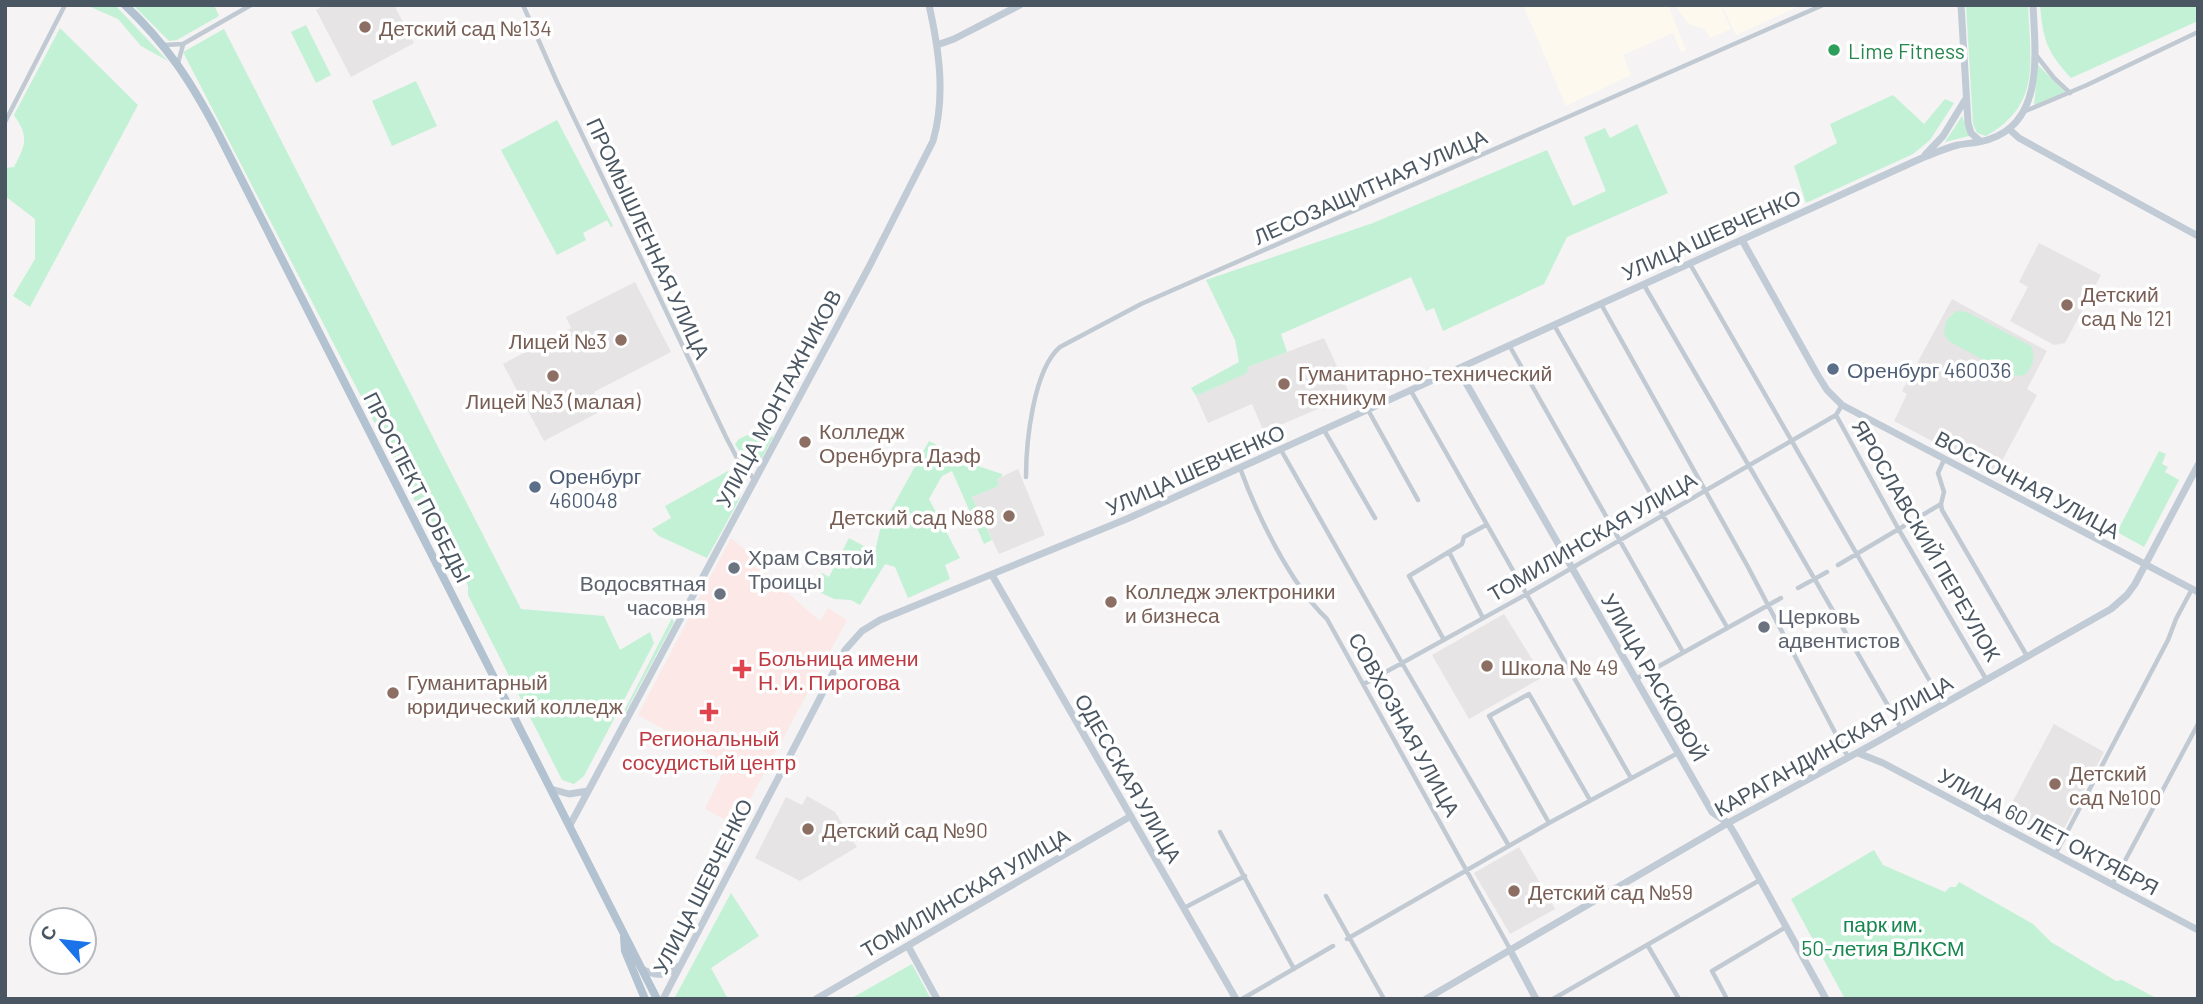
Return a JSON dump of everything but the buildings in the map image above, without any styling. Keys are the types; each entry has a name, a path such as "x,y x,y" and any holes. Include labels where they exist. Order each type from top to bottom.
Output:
{"main road":[{"name":"ПРОСПЕКТ ПОБЕДЫ","path":"125,5 178,63 217,131 657,999"},
{"name":"УЛИЦА МОНТАЖНИКОВ","path":"570,825 870,265 933,141 940,97 937,45 929,5"},
{"path":"937,45 1020,5"},
{"path":"1961,5 1970,130 1980,141"},
{"path":"2033,5 2035,54 2032,92 2022,113 2009,129 2036,148 2198,236"},
{"name":"УЛИЦА ШЕВЧЕНКО","path":"1922,158 1943,136 1966,98"},
{"name":"УЛИЦА ШЕВЧЕНКО","path":"663,999 848,645 862,631 880,620 1129,518 1922,158 1958,145 1989,140 2009,129"},
{"name":"ЯРОСЛАВСКИЙ ПЕРЕУЛОК","path":"1742,240 1817,374 1827,390 1842,405"},
{"name":"УЛИЦА РАСКОВОЙ","path":"1458,369 1712,812 1728,823 1826,999"},
{"name":"ВОСТОЧНАЯ УЛИЦА","path":"1842,405 2195,591"},
{"name":"КАРАГАНДИНСКАЯ УЛИЦА","path":"1426,999 1728,823 1849,758 2111,609 2127,595 2146,565 2198,465"},
{"name":"ОДЕССКАЯ УЛИЦА","path":"992,575 1236,999"},
{"path":"1873,744 1883,764"},
{"name":"УЛИЦА 60 ЛЕТ ОКТЯБРЯ","path":"1858,752 2198,930"},
{"path":"551,789 569,794 588,791"},
{"name":"ТОМИЛИНСКАЯ УЛИЦА","path":"816,999 1131,816"},
{"path":"623,931 625,951 645,999"},
{"path":"908,946 937,999"},
{"name":"СОВХОЗНАЯ УЛИЦА","path":"1510,950 1536,999"},
{"path":"642,969 664,975 682,964"}],"street":[{"path":"5,122 65,5"},
{"path":"164,46 183,44 250,5"},
{"name":"ПРОМЫШЛЕННАЯ УЛИЦА","path":"523,5 556,82 726,437 738,460 754,479"},
{"name":"ЛЕСОЗАЩИТНАЯ УЛИЦА","path":"1026,477 1027,440 1034,403 1052,354 1060,347 1141,303 1823,5"},
{"path":"2022,113 2198,32"},
{"path":"178,63 183,44"},
{"path":"2035,54 2070,93"},
{"path":"1689,263 1943,704"},
{"path":"1643,284 1901,728"},
{"path":"1600,303 1768,604 1849,758"},
{"path":"1554,325 1727,627"},
{"path":"1509,345 1683,652"},
{"path":"1411,391 1631,778"},
{"name":"ЯРОСЛАВСКИЙ ПЕРЕУЛОК","path":"1842,405 1836,415 1986,680"},
{"path":"1368,410 1418,500"},
{"name":"ТОМИЛИНСКАЯ УЛИЦА","path":"1364,684 1620,541 1836,415"},
{"path":"1324,430 1374,518"},
{"path":"1281,450 1509,846"},
{"path":"1944,460 1938,473 1944,492 1942,510 2027,656"},
{"name":"СОВХОЗНАЯ УЛИЦА","path":"1240,468 1270,537 1312,605 1327,619 1510,950"},
{"path":"1838,565 1941,504"},
{"path":"1444,639 1409,576 1462,544 1464,537 1486,525"},
{"path":"1449,552 1483,618"},
{"path":"1798,588 1826,572"},
{"path":"2055,855 2168,640 2176,619 2195,591"},
{"path":"1636,679 1781,598"},
{"path":"1549,823 1489,716 1529,694 1590,800"},
{"path":"2112,885 2198,724"},
{"path":"1348,938 1678,753"},
{"path":"1220,832 1294,969"},
{"path":"1184,908 1245,876"},
{"path":"1553,999 1760,880"},
{"path":"1326,896 1384,999"},
{"path":"1727,999 1712,971 1786,927"},
{"path":"1242,999 1334,946"},
{"path":"1648,946 1679,999"}],"shaded area":[{"name":"Детский сад №134","path":"325,5 394,5 414,43 351,77 316,10"},
{"path":"1523,5 1668,5 1686,50 1681,52 1673,33 1623,55 1631,75 1566,106"},
{"path":"1674,5 1720,5 1731,29 1710,38 1705,29 1689,24"},
{"path":"1722,5 1802,5 1736,35"},
{"path":"2039,243 2101,275 2065,343 2054,345 2010,321 2028,287 2019,282"},
{"path":"635,282 671,352 594,392 603,410 544,441 503,364 571,328 566,317"},
{"path":"1952,299 2047,351 2027,389 2037,395 1995,474 1894,421 1907,394 1902,391"},
{"name":"Гуманитарно-технический техникум","path":"1324,338 1350,395 1264,432 1252,404 1208,423 1196,396 1246,373 1248,367"},
{"name":"Детский сад №88","path":"1018,469 1045,535 999,554 972,497 999,486 997,479"},
{"name":"Больница имени Н. И. Пирогова","path":"731,538 755,558 753,562 758,567 820,621 828,608 847,620 736,825 705,809 727,764 638,715"},
{"name":"Школа № 49","path":"1504,614 1543,677 1469,719 1432,655"},
{"name":"Детский сад №100","path":"2054,724 2104,752 2056,844 2005,816"},
{"name":"Детский сад №90","path":"807,796 835,812 857,847 800,881 755,858 786,797 802,805"},
{"name":"Детский сад №59","path":"1519,847 1555,909 1510,934 1474,873"}],"green space":[{"path":"86,5 115,5 168,61 141,46 118,19"},
{"path":"133,5 214,5 219,16 177,40 169,41"},
{"path":"1966,5 2028,5 2029,80 2016,110 2004,124 1986,136 1977,133 1973,124"},
{"path":"2040,5 2198,5 2198,21 2071,78 2056,61 2048,45"},
{"path":"306,25 331,75 316,83 291,32"},
{"path":"60,28 138,105 30,307 13,296 35,259 35,219 5,196 5,168 14,167 24,141 22,129 14,115"},
{"path":"224,29 521,609 604,616 620,650 650,632 654,643 584,776 574,784 562,780 468,595 468,586 455,560 446,561 183,52"},
{"path":"2038,65 2065,92 2034,105"},
{"path":"416,81 437,126 392,146 372,101"},
{"path":"1893,95 1924,124 1945,99 1954,103 1930,140 1913,154 1806,203 1794,166 1837,143 1830,124"},
{"path":"1962,116 1969,136 1945,142"},
{"path":"557,120 613,226 611,227 607,220 583,233 586,240 557,255 501,150"},
{"path":"1637,124 1668,193 1567,237 1544,284 1443,331 1434,308 1426,311 1411,277 1281,334 1287,352 1248,367 1247,373 1196,396 1191,388 1239,362 1235,340 1206,280 1373,223 1547,150 1573,206 1606,191 1584,137 1605,128 1610,138"},
{"path":"1956,311 1967,312 2031,346 2033,361 2025,375 2014,376 1950,342 1944,335 1946,321"},
{"path":"762,428 773,437 761,460 748,459 735,444 739,439"},
{"path":"929,441 975,465 1002,474 997,479 999,486 972,497 992,540 984,544 952,471 942,476 929,499 960,558 945,565 950,579 908,598 895,567 885,564 860,605 851,600 834,599 813,589 822,573 829,577 849,538 875,552 880,530"},
{"path":"2159,451 2166,454 2162,464 2168,467 2165,472 2179,480 2144,547 2117,532"},
{"path":"728,471 740,498 707,558 659,536 652,529 671,518 665,506"},
{"path":"672,618 674,622 623,713"},
{"name":"парк им. 50-летия ВЛКСМ","path":"1874,850 1883,865 1945,892 1950,887 1956,887 1959,882 2033,924 2051,942 2116,981 2122,980 2158,999 1845,999 1791,899"},
{"path":"731,893 759,936 711,968 728,999 674,999"},
{"path":"912,964 931,999 850,999"}],"place":[{"name":"Детский сад №134","path":"365,27"},
{"name":"Lime Fitness","path":"1834,50"},
{"name":"Детский сад № 121","path":"2067,305"},
{"name":"Лицей №3","path":"621,340"},
{"name":"Оренбург 460036","path":"1833,369"},
{"name":"Лицей №3 (малая)","path":"553,376"},
{"name":"Гуманитарно-технический техникум","path":"1284,384"},
{"name":"Колледж Оренбурга Даэф","path":"805,442"},
{"name":"Оренбург 460048","path":"535,487"},
{"name":"Детский сад №88","path":"1009,516"},
{"name":"Храм Святой Троицы","path":"734,568"},
{"name":"Водосвятная часовня","path":"720,594"},
{"name":"Колледж электроники и бизнеса","path":"1111,602"},
{"name":"Церковь адвентистов","path":"1764,627"},
{"name":"Школа № 49","path":"1487,666"},
{"name":"Больница имени Н. И. Пирогова","path":"742,669"},
{"name":"Гуманитарный юридический колледж","path":"393,693"},
{"name":"Региональный сосудистый центр","path":"709,712"},
{"name":"Детский сад №100","path":"2055,784"},
{"name":"Детский сад №90","path":"808,829"},
{"name":"Детский сад №59","path":"1514,891"}]}
